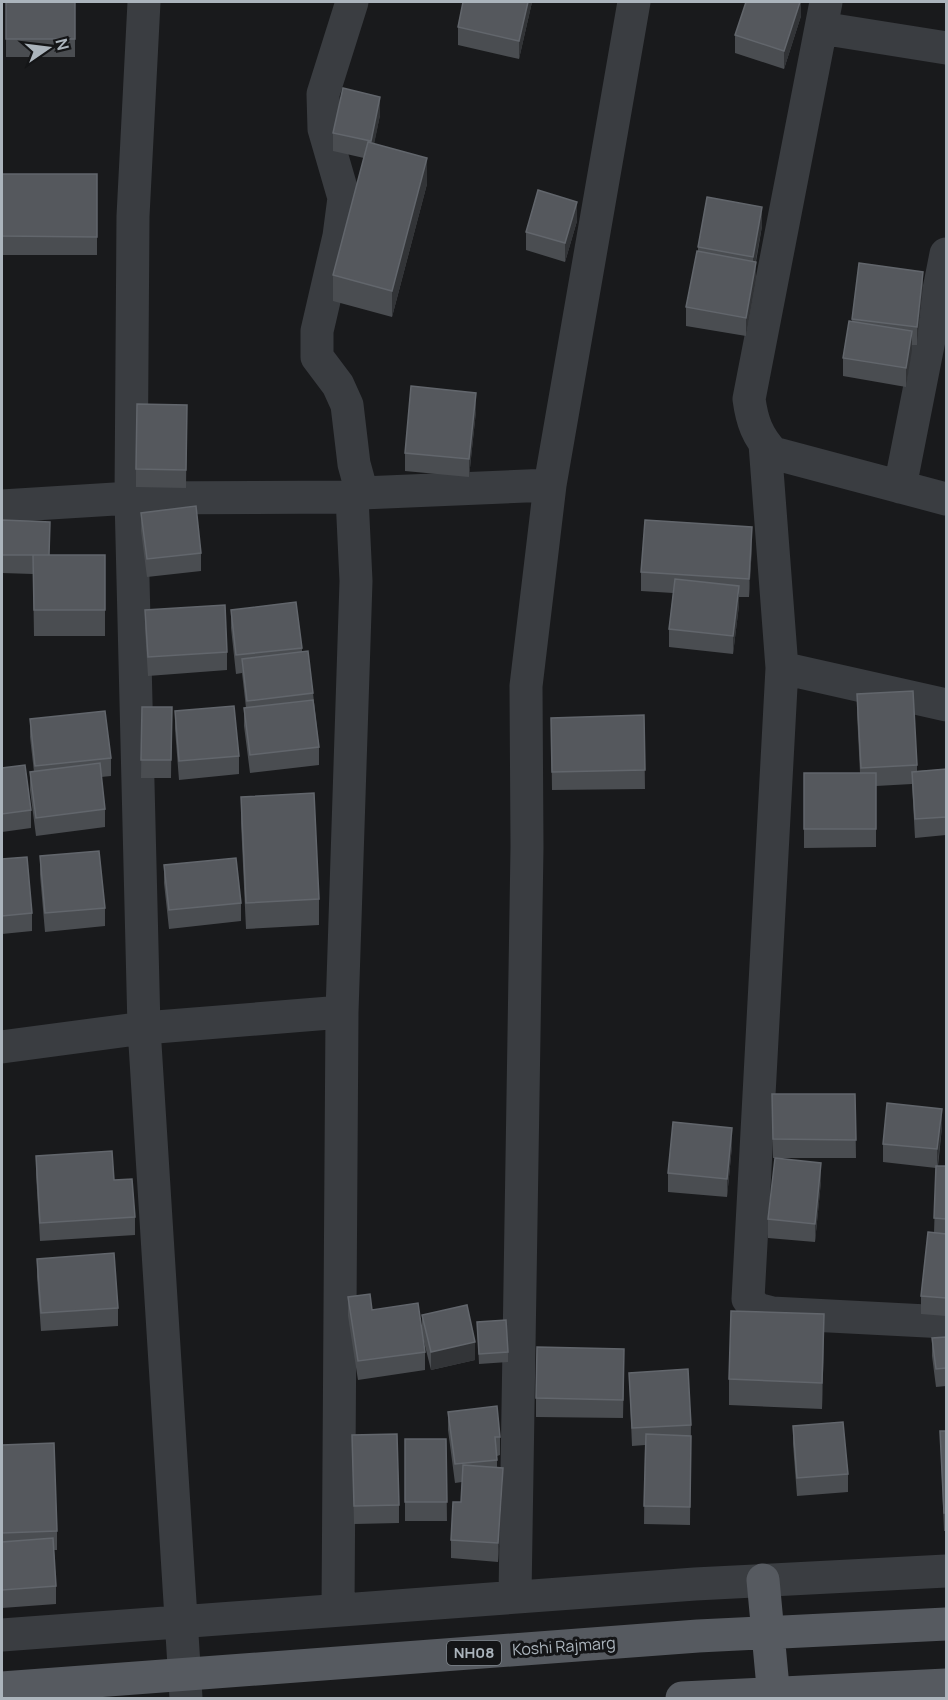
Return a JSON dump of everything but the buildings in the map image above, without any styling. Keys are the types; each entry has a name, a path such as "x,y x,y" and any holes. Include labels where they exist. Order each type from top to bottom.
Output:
{"main road":[{"path":"763,1580 774,1696"},
{"name":"Koshi Rajmarg","path":"2,1688 185,1686 768,1632 946,1624"},
{"path":"682,1698 774,1696 946,1685"}],"street":[{"path":"144,2 133,216 131,498 144,1028 185,1686"},
{"path":"338,1610 342,1012 357,495 346,405 338,385 317,357 317,331 339,236 344,198 324,129 323,94 352,2"},
{"path":"514,1596 527,847 526,686 550,485 634,2"},
{"path":"946,48 824,15 749,399 756,432 773,453 946,499"},
{"path":"900,487 946,254"},
{"path":"765,444 782,668 747,1299 757,1309 772,1313 946,1322"},
{"path":"2,506 131,498 357,495 550,485"},
{"path":"782,668 946,705"},
{"path":"2,1047 144,1028 342,1012"},
{"path":"2,1635 514,1596 946,1571"}]}
